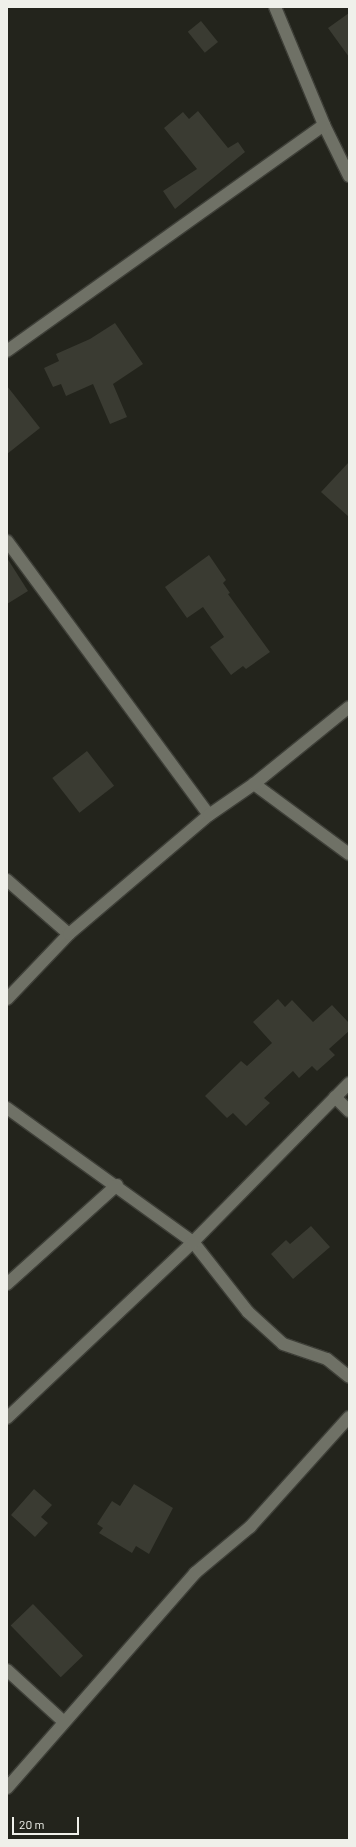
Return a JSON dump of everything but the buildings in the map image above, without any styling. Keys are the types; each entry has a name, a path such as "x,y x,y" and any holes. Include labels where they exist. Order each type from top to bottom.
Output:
{"street":[{"path":"275,7 324,125 348,172"},
{"path":"7,351 324,125"},
{"path":"7,540 209,816"},
{"path":"7,999 68,934 209,816 254,784 349,706"},
{"path":"254,784 349,854"},
{"path":"7,880 68,934"},
{"path":"7,1418 192,1242 349,1084"},
{"path":"335,1097 349,1111"},
{"path":"7,1108 117,1184 192,1242 248,1312 283,1344 327,1359 349,1377"},
{"path":"7,1284 117,1184"},
{"path":"7,1788 195,1573 250,1527 349,1417"},
{"path":"7,1670 64,1722"}]}
